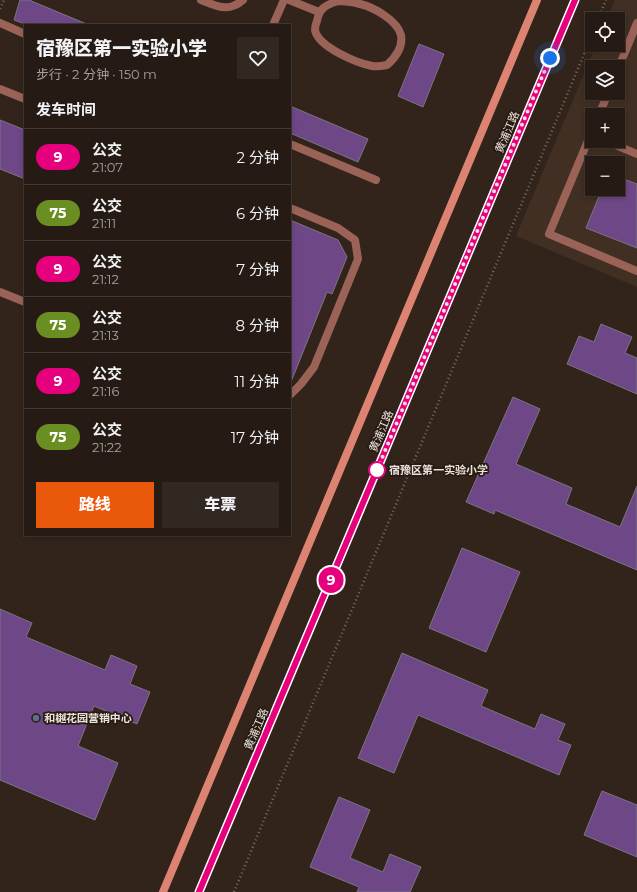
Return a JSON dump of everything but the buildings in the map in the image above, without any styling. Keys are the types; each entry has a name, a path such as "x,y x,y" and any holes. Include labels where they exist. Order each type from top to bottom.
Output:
{"street":[{"name":"黄浦江路","path":"163,892 537,0"},
{"name":"黄浦江路","path":"199,892 575,0"}],"lane":[{"path":"201,0 222,8 238,5 243,0"},
{"path":"273,24 284,0"},
{"path":"289,0 319,12"},
{"path":"338,1 350,1 361,4 391,20 401,35 400,48 395,57 387,65 373,66 343,56 329,47 318,37 315,30 319,12 327,5 338,1"},
{"path":"0,23 24,34"},
{"path":"622,60 637,23"},
{"path":"0,89 24,99"},
{"path":"291,144 376,180"},
{"path":"586,148 549,234 637,271"},
{"path":"623,148 637,154"},
{"path":"291,208 338,228 355,240 358,259 314,367 291,394"},
{"path":"0,292 24,302"}],"path":[{"path":"0,9 4,0"},
{"path":"601,12 606,0"},
{"path":"234,892 585,51"}],"shaded area":[{"path":"615,0 637,0 637,287 516,236 585,71 585,100 625,100 625,60 590,60 593,52 625,52 625,12 610,12"}],"bus line":[{"name":"9","path":"199,892 575,0"}],"place":[{"name":"宿豫区第一实验小学","path":"377,470"},
{"name":"和樾花园营销中心","path":"36,718"}],"route":[{"path":"377,470 550,58"}]}
